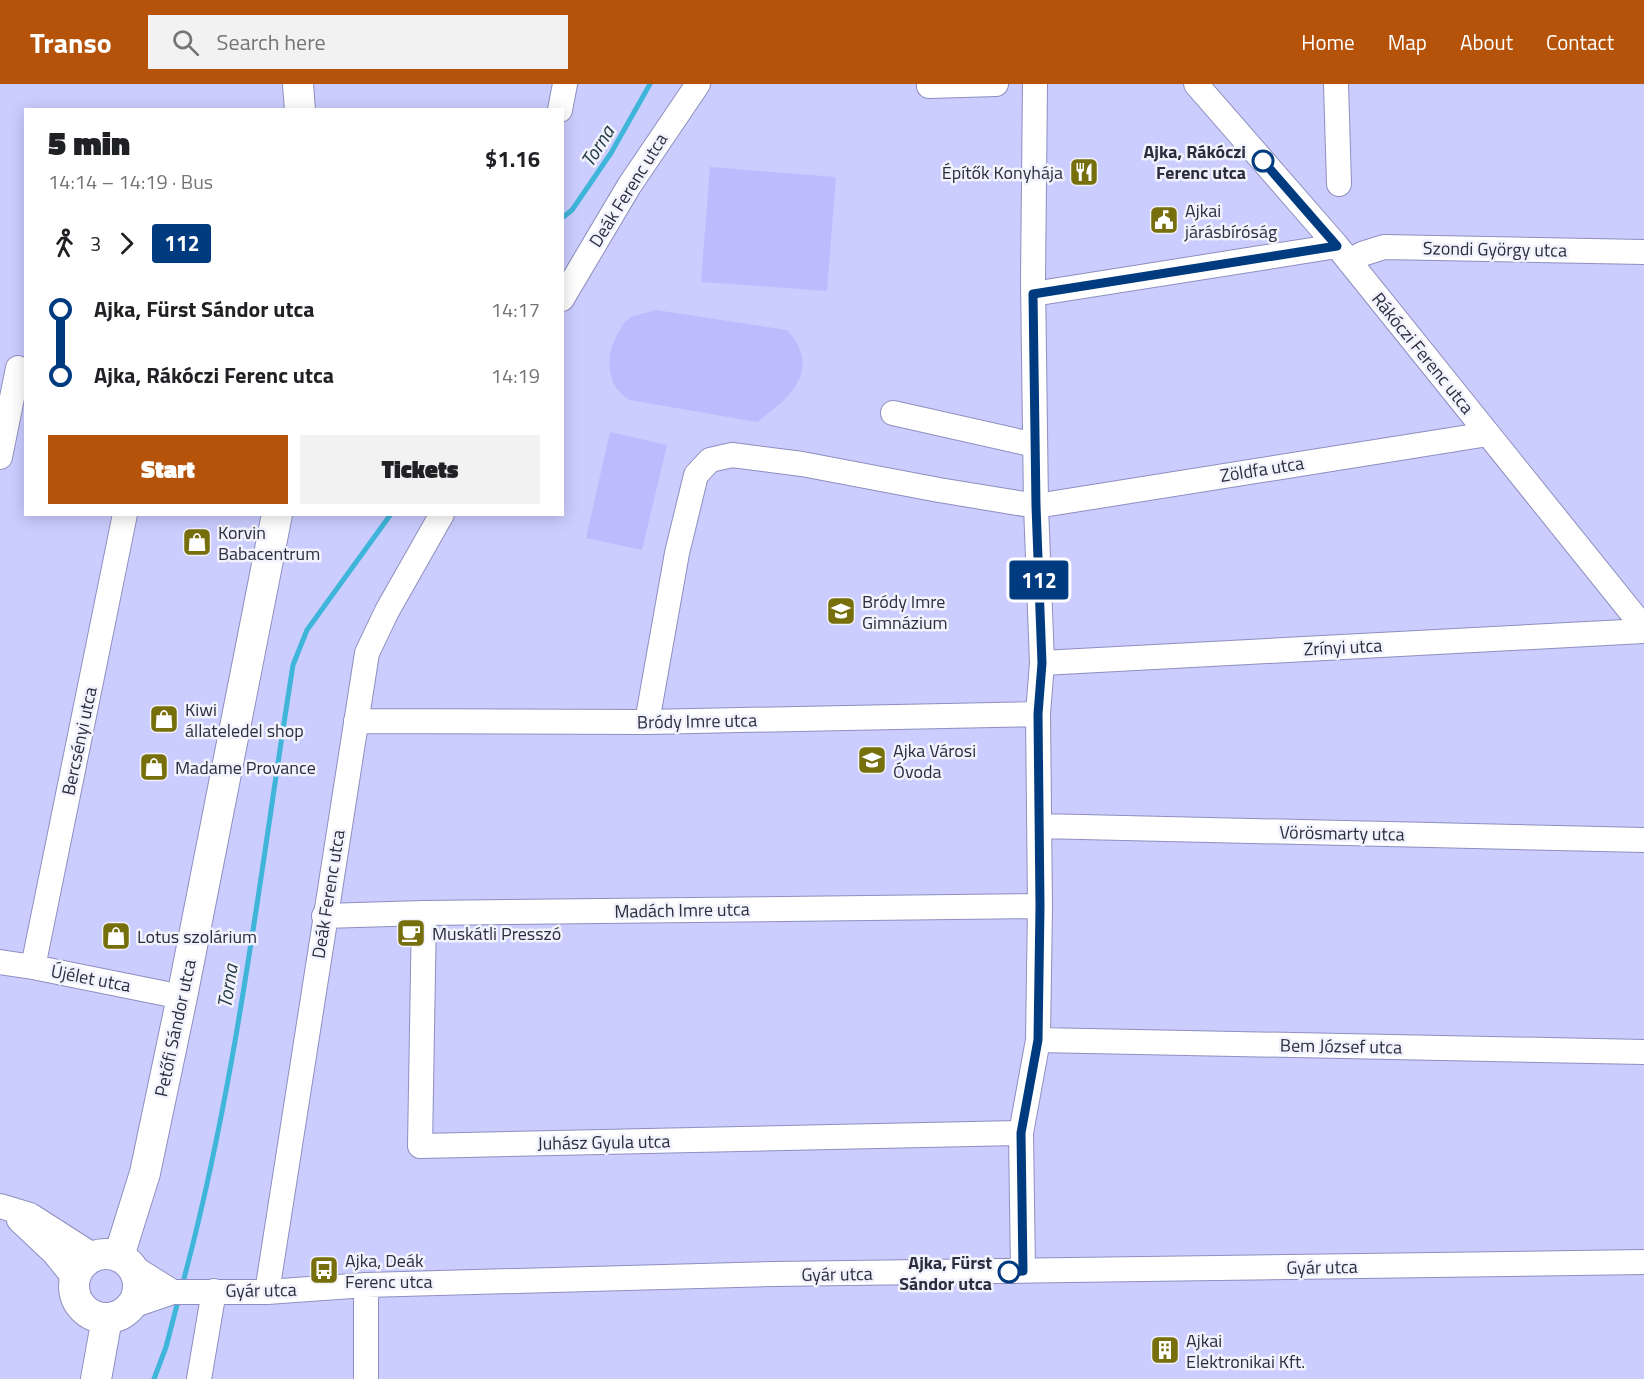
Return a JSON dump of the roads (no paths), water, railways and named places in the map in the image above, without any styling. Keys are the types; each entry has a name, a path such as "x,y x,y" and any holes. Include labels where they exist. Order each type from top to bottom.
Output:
{"main road":[{"path":"298,84 300,108"},
{"name":"Petőfi Sándor utca","path":"116,1259 145,1173 182,998 277,516"},
{"name":"Petőfi Sándor utca","path":"75,1279 81,1265 116,1259"},
{"name":"Petőfi Sándor utca","path":"96,1379 120,1312 138,1293 138,1280 116,1259"},
{"path":"75,1279 74,1291 82,1306 96,1317 120,1312"}],"street":[{"path":"560,108 565,84"},
{"name":"Deák Ferenc utca","path":"564,296 628,186 698,84"},
{"path":"929,86 996,84"},
{"path":"1023,1271 1021,1133 1038,1040 1040,906 1038,714 1042,663 1036,506 1033,294 1035,84"},
{"name":"Rákóczi Ferenc utca","path":"1196,84 1343,254 1644,630"},
{"path":"1336,84 1339,184"},
{"name":"Szondi György utca","path":"1033,294 1343,254 1362,254 1384,247 1644,252"},
{"path":"0,457 14,368"},
{"path":"893,413 1035,445"},
{"name":"Zöldfa utca","path":"647,722 677,554 696,475 710,460 732,455 802,464 1036,506 1488,434"},
{"name":"Bercsényi utca","path":"33,967 125,516"},
{"name":"Deák Ferenc utca","path":"267,1292 324,916 367,653 387,611 441,516"},
{"name":"Zrínyi utca","path":"1042,663 1644,630"},
{"name":"Bródy Imre utca","path":"356,721 647,722 1038,714"},
{"name":"Vörösmarty utca","path":"1039,826 1644,840"},
{"name":"Madách Imre utca","path":"324,916 1040,906"},
{"name":"Juhász Gyula utca","path":"424,913 420,1146 1021,1133"},
{"name":"Újélet utca","path":"0,962 182,998"},
{"name":"Bem József utca","path":"1038,1040 1644,1052"},
{"path":"5,1208 30,1215 116,1259 194,1292 199,1379"},
{"path":"5,1208 54,1253 75,1279"},
{"name":"Gyár utca","path":"120,1312 194,1292 267,1292 366,1285 774,1274 1644,1262"},
{"path":"366,1285 366,1379"}],"waterway":[{"name":"Torna","path":"564,216 572,210 611,153 650,84"},
{"name":"Torna","path":"182,1286 201,1210 233,1055 293,665 307,630 390,516"},
{"name":"Torna","path":"154,1379 166,1347 179,1297"}],"place":[{"name":"Ajka, Rákóczi Ferenc utca","path":"1263,161"},
{"name":"Építők Konyhája","path":"1084,172"},
{"name":"Ajkai járásbíróság","path":"1164,220"},
{"name":"Korvin Babacentrum","path":"197,542"},
{"name":"Bródy Imre Gimnázium","path":"841,611"},
{"name":"Kiwi állateledel shop","path":"164,719"},
{"name":"Ajka Városi Óvoda","path":"872,760"},
{"name":"Madame Provance","path":"154,767"},
{"name":"Muskátli Presszó","path":"411,933"},
{"name":"Lotus szolárium","path":"116,936"},
{"name":"Ajka, Deák Ferenc utca","path":"324,1270"},
{"name":"Ajka, Fürst Sándor utca","path":"1009,1272"},
{"name":"Ajkai Elektronikai Kft.","path":"1165,1350"}]}
